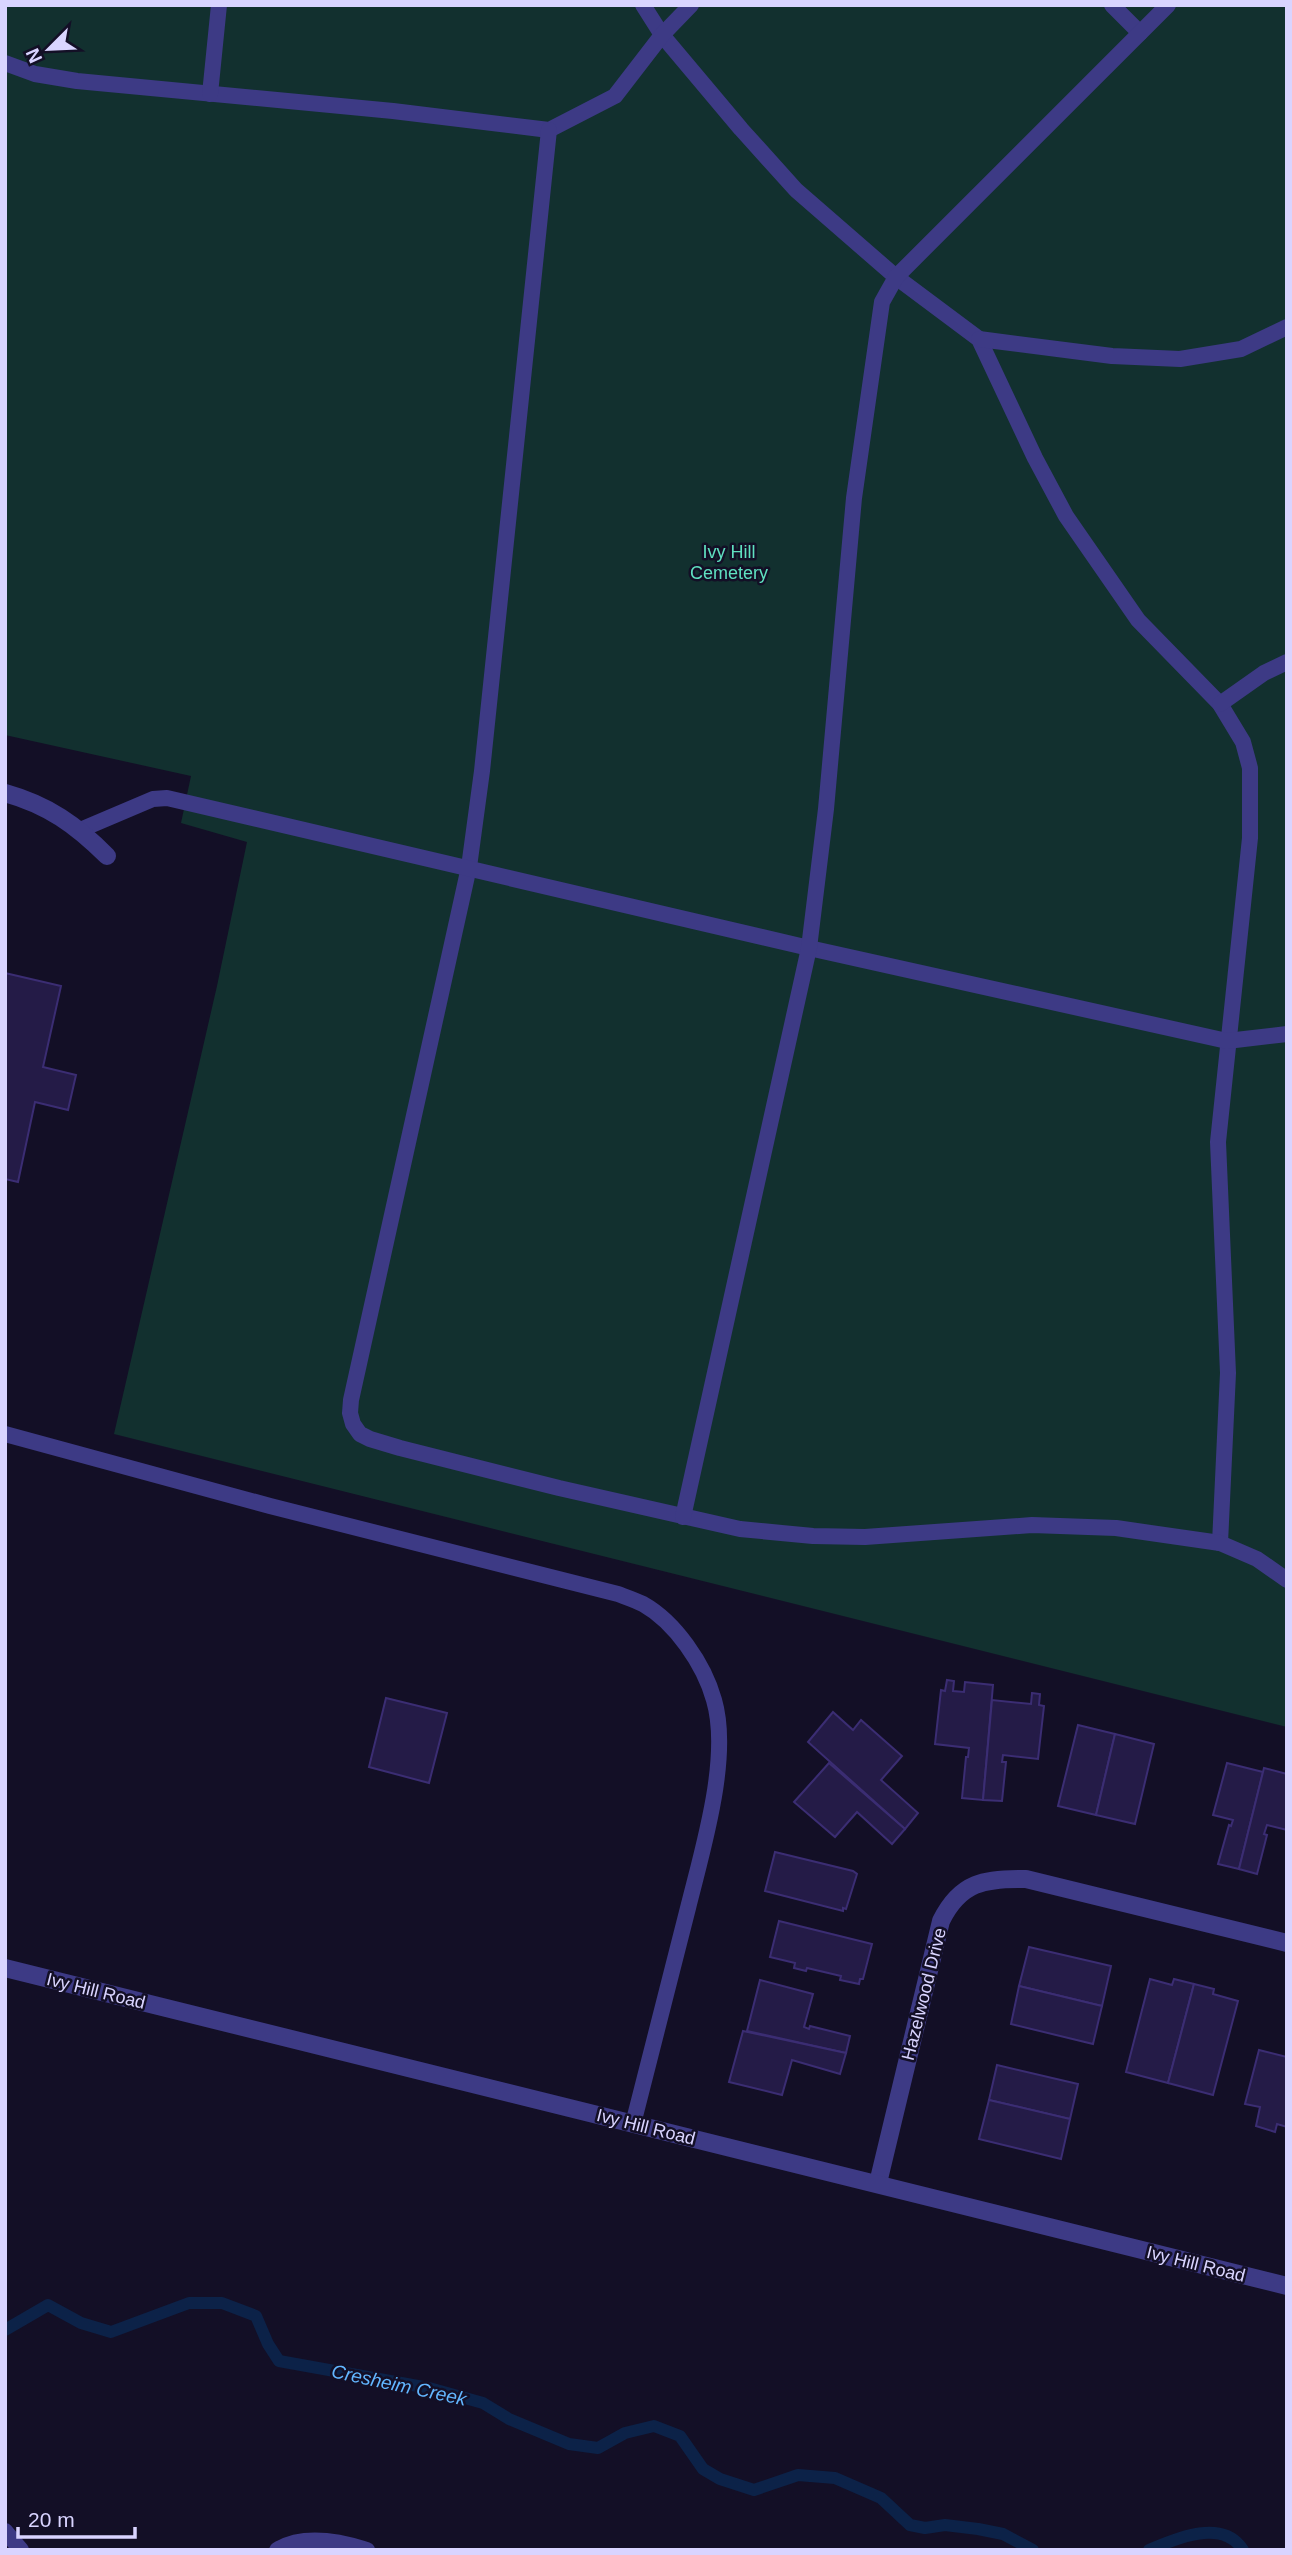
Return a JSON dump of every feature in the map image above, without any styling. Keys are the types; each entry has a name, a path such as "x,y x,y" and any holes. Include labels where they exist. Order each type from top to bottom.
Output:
{"street":[{"path":"5,793 36,804 80,830 107,856"},
{"name":"Hazelwood Drive","path":"878,2183 941,1921 950,1905 971,1886 989,1881 1026,1879 1287,1943"},
{"name":"Ivy Hill Road","path":"5,1968 1287,2286"}],"lane":[{"path":"210,94 219,5"},
{"path":"643,5 662,35 796,190 896,278 979,339 1035,458 1066,516 1138,620 1220,704 1243,742 1251,768 1250,838 1218,1142 1228,1373 1220,1543"},
{"path":"5,63 54,78 393,111 550,130 615,96 662,35 691,5"},
{"path":"1112,5 1140,33"},
{"path":"683,1517 809,948 854,498 882,302 896,278 1168,5"},
{"path":"550,130 482,771 468,867 360,1353 349,1413 353,1424 360,1434 390,1445 740,1529 813,1536 864,1537 1032,1525 1116,1528 1220,1543 1257,1559 1287,1580"},
{"path":"979,339 1112,356 1180,359 1241,349 1287,327"},
{"path":"1220,704 1264,673 1287,662"},
{"path":"80,830 153,799 166,798 809,948 1227,1041 1287,1034"},
{"path":"5,1434 270,1506 618,1594 643,1605 665,1622 685,1645 703,1674 715,1701 719,1742 708,1827 633,2124"},
{"path":"5,2531 21,2550"},
{"path":"277,2550 288,2543 336,2540 367,2550"}],"green space":[{"name":"Ivy Hill Cemetery","path":"5,5 1287,5 1287,1727 114,1434 217,986 247,842 181,823 191,776 5,735"}],"building":[{"path":"5,973 61,986 43,1067 76,1075 68,1110 35,1102 18,1182 5,1179"},
{"path":"947,1680 954,1681 953,1691 964,1692 965,1682 993,1685 983,1800 962,1798 969,1748 935,1744 941,1690 945,1691"},
{"path":"1032,1693 1040,1694 1039,1705 1044,1706 1038,1759 1003,1755 1002,1762 1006,1762 1002,1801 983,1800 992,1700 1031,1704"},
{"path":"386,1698 447,1713 429,1783 369,1767"},
{"path":"833,1712 853,1730 861,1720 902,1756 881,1780 918,1813 905,1829 808,1742"},
{"path":"1078,1725 1115,1734 1096,1815 1058,1806"},
{"path":"1115,1734 1154,1744 1135,1824 1096,1815"},
{"path":"829,1763 905,1829 892,1844 857,1812 835,1837 794,1802"},
{"path":"1227,1763 1263,1772 1239,1869 1218,1864 1229,1825 1231,1826 1233,1820 1213,1815"},
{"path":"1264,1768 1287,1774 1287,1830 1267,1825 1257,1874 1239,1869"},
{"path":"775,1852 857,1874 846,1909 843,1908 843,1911 765,1891"},
{"path":"779,1921 872,1944 863,1979 860,1979 859,1984 840,1980 841,1976 807,1968 806,1971 794,1968 795,1963 770,1957"},
{"path":"1029,1947 1111,1966 1102,2006 1019,1986"},
{"path":"1150,1979 1172,1985 1174,1979 1194,1984 1168,2083 1126,2072"},
{"path":"760,1980 813,1994 804,2027 809,2029 810,2026 850,2036 846,2053 747,2031"},
{"path":"1194,1984 1214,1989 1213,1994 1238,2001 1213,2095 1168,2083"},
{"path":"1019,1986 1102,2006 1093,2044 1011,2024"},
{"path":"743,2031 846,2053 840,2074 792,2060 782,2095 729,2082"},
{"path":"1259,2050 1287,2057 1287,2127 1277,2124 1275,2132 1256,2126 1260,2107 1245,2104"},
{"path":"997,2065 1078,2084 1070,2119 989,2100"},
{"path":"989,2100 1070,2119 1061,2159 979,2139"}],"waterway":[{"name":"Cresheim Creek","path":"5,2330 48,2305 81,2323 111,2332 189,2303 222,2303 256,2316 279,2361 429,2388 483,2403 509,2419 569,2444 598,2448 625,2433 654,2426 680,2436 703,2469 720,2479 754,2490 798,2475 835,2478 881,2498 910,2525 925,2528 945,2525 1003,2534 1033,2550"},
{"name":"Cresheim Creek","path":"1149,2550 1199,2533 1224,2535 1234,2540 1243,2550"}]}
